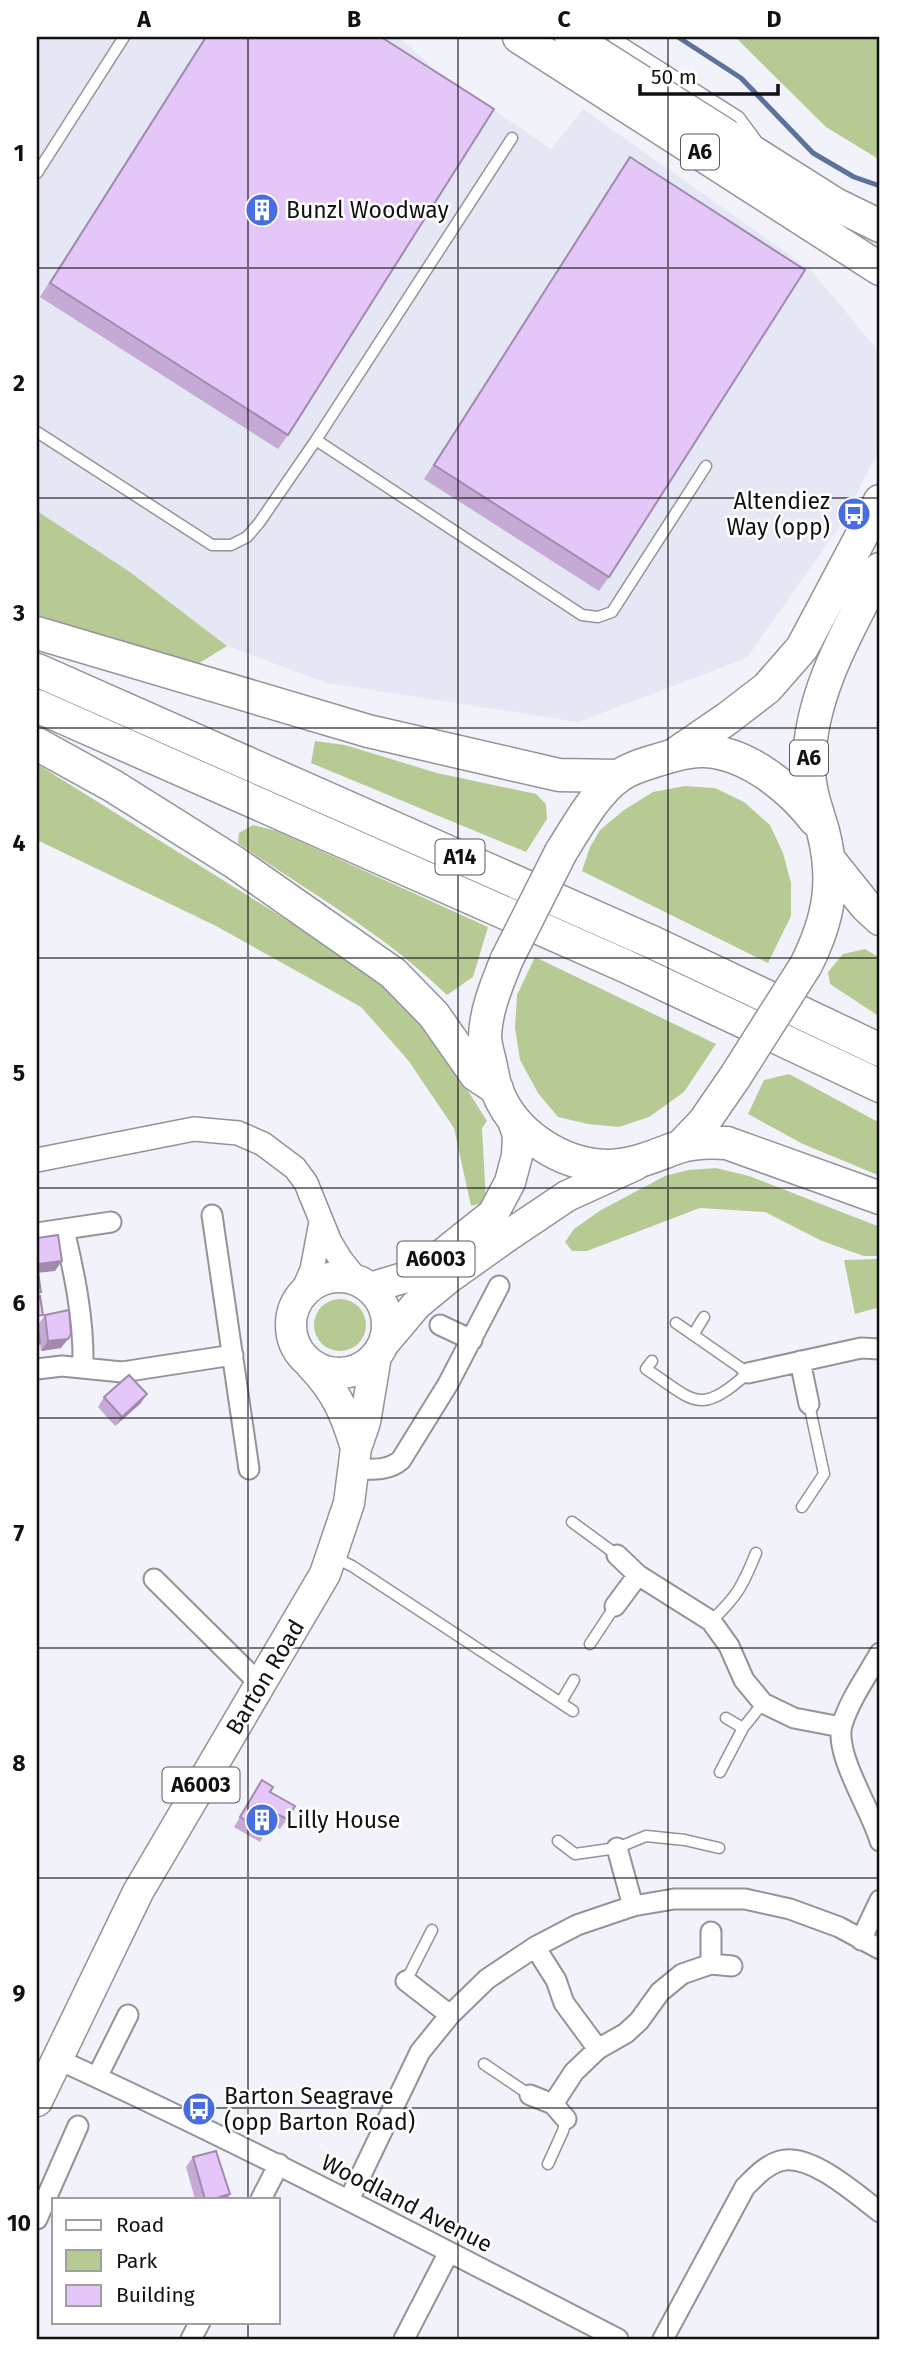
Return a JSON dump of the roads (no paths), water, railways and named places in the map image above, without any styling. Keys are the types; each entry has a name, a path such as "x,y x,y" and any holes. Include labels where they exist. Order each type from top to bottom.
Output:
{"highway":[{"name":"A6","path":"519,37 880,269"},
{"name":"A6","path":"571,37 835,204 880,226"},
{"path":"674,755 767,688 802,648 880,501"},
{"name":"A6","path":"822,829 810,790 808,768 823,687 880,569"},
{"path":"37,634 368,731 559,775 619,776"},
{"name":"A14","path":"37,670 654,943 880,1050"},
{"name":"A14","path":"37,706 625,966 880,1086"},
{"path":"37,744 113,786 234,862 393,973 434,1015 476,1074 504,1102 531,1137 555,1153 608,1166 645,1161 681,1146 713,1142 738,1146 880,1198"},
{"path":"504,1102 485,1037 492,994 561,852 600,795 619,776 674,755 706,751 754,767 798,798 822,829 830,860 829,901 819,940 806,965 704,1122 681,1146"},
{"path":"830,860 880,919"}],"main road":[{"name":"A6003","path":"364,1284 413,1275 493,1214 510,1182 517,1156 518,1135 504,1102"},
{"name":"A6003","path":"380,1349 416,1305 509,1235 567,1196 645,1161"},
{"path":"343,1277 364,1284 380,1299 386,1313 387,1328 380,1349 365,1366 351,1371 334,1373 318,1368 305,1358 295,1344 291,1328 293,1311 300,1297 312,1285 328,1278 343,1277"},
{"name":"Barton Road","path":"37,2101 138,1892 309,1603 332,1557 349,1503 355,1458 380,1349"},
{"name":"Barton Road","path":"305,1358 328,1383 338,1399 355,1458"}],"street":[{"path":"37,1160 194,1129 238,1133 263,1144 295,1168 306,1183 330,1242 341,1260 364,1284"},
{"path":"212,1215 249,1469"},
{"path":"300,1297 312,1270 321,1218"},
{"path":"37,1233 111,1222"},
{"path":"64,1230 83,1332 83,1367"},
{"path":"355,1458 383,1469 394,1466 401,1460 448,1384 499,1286"},
{"path":"440,1325 472,1340"},
{"path":"748,1373 861,1348 880,1349"},
{"path":"37,1369 49,1366 83,1367 122,1372 233,1355"},
{"path":"800,1361 809,1404"},
{"path":"617,1555 638,1575 711,1621 729,1646 744,1680 763,1703 794,1718 841,1727"},
{"path":"615,1606 638,1575"},
{"path":"155,1579 260,1684"},
{"path":"878,1663 853,1699 841,1727 845,1757 877,1828 880,1841"},
{"path":"617,1848 632,1906"},
{"path":"349,2200 420,2052 450,2015 487,1979 535,1947 577,1925 632,1906 674,1899 745,1899 790,1909 839,1927 880,1949"},
{"path":"861,1940 880,1900"},
{"path":"711,1932 711,1964"},
{"path":"535,1947 556,1980 564,2003 598,2049"},
{"path":"553,2104 574,2072 598,2049 626,2033 639,2021 660,1992 682,1974 711,1964 732,1966"},
{"path":"406,1981 450,2015"},
{"path":"97,2077 128,2015"},
{"name":"Woodland Avenue","path":"57,2059 279,2164 618,2339"},
{"path":"530,2095 553,2104 566,2119"},
{"path":"37,2219 78,2126"},
{"path":"663,2339 745,2187 761,2171 781,2160 804,2162 826,2173 880,2211"},
{"path":"262,2198 279,2164"},
{"path":"404,2339 449,2252"}],"lane":[{"path":"37,173 124,37"},
{"path":"613,37 739,117 776,167"},
{"path":"37,432 212,545 231,545 247,537 316,440 512,138"},
{"path":"316,440 582,615 598,617 612,612 706,466"},
{"path":"692,1335 704,1317"},
{"path":"652,1361 646,1370 694,1401 718,1397 748,1373 676,1323"},
{"path":"802,1507 824,1474 809,1404"},
{"path":"572,1522 617,1555"},
{"path":"711,1621 741,1588 756,1553"},
{"path":"332,1557 352,1566 573,1711"},
{"path":"590,1644 615,1606"},
{"path":"561,1702 575,1680"},
{"path":"720,1772 743,1728 763,1703"},
{"path":"726,1718 743,1728"},
{"path":"558,1841 575,1854 617,1848 646,1836 719,1847"},
{"path":"406,1981 432,1930"},
{"path":"484,2064 530,2095"},
{"path":"548,2164 566,2119"}],"waterway":[{"path":"678,37 741,78 813,153 854,177 880,186"}],"place":[{"name":"Bunzl Woodway","path":"262,210"},
{"name":"Altendiez Way (opp)","path":"854,514"},
{"name":"Lilly House","path":"262,1820"},
{"name":"Barton Seagrave (opp Barton Road)","path":"199,2109"}]}
